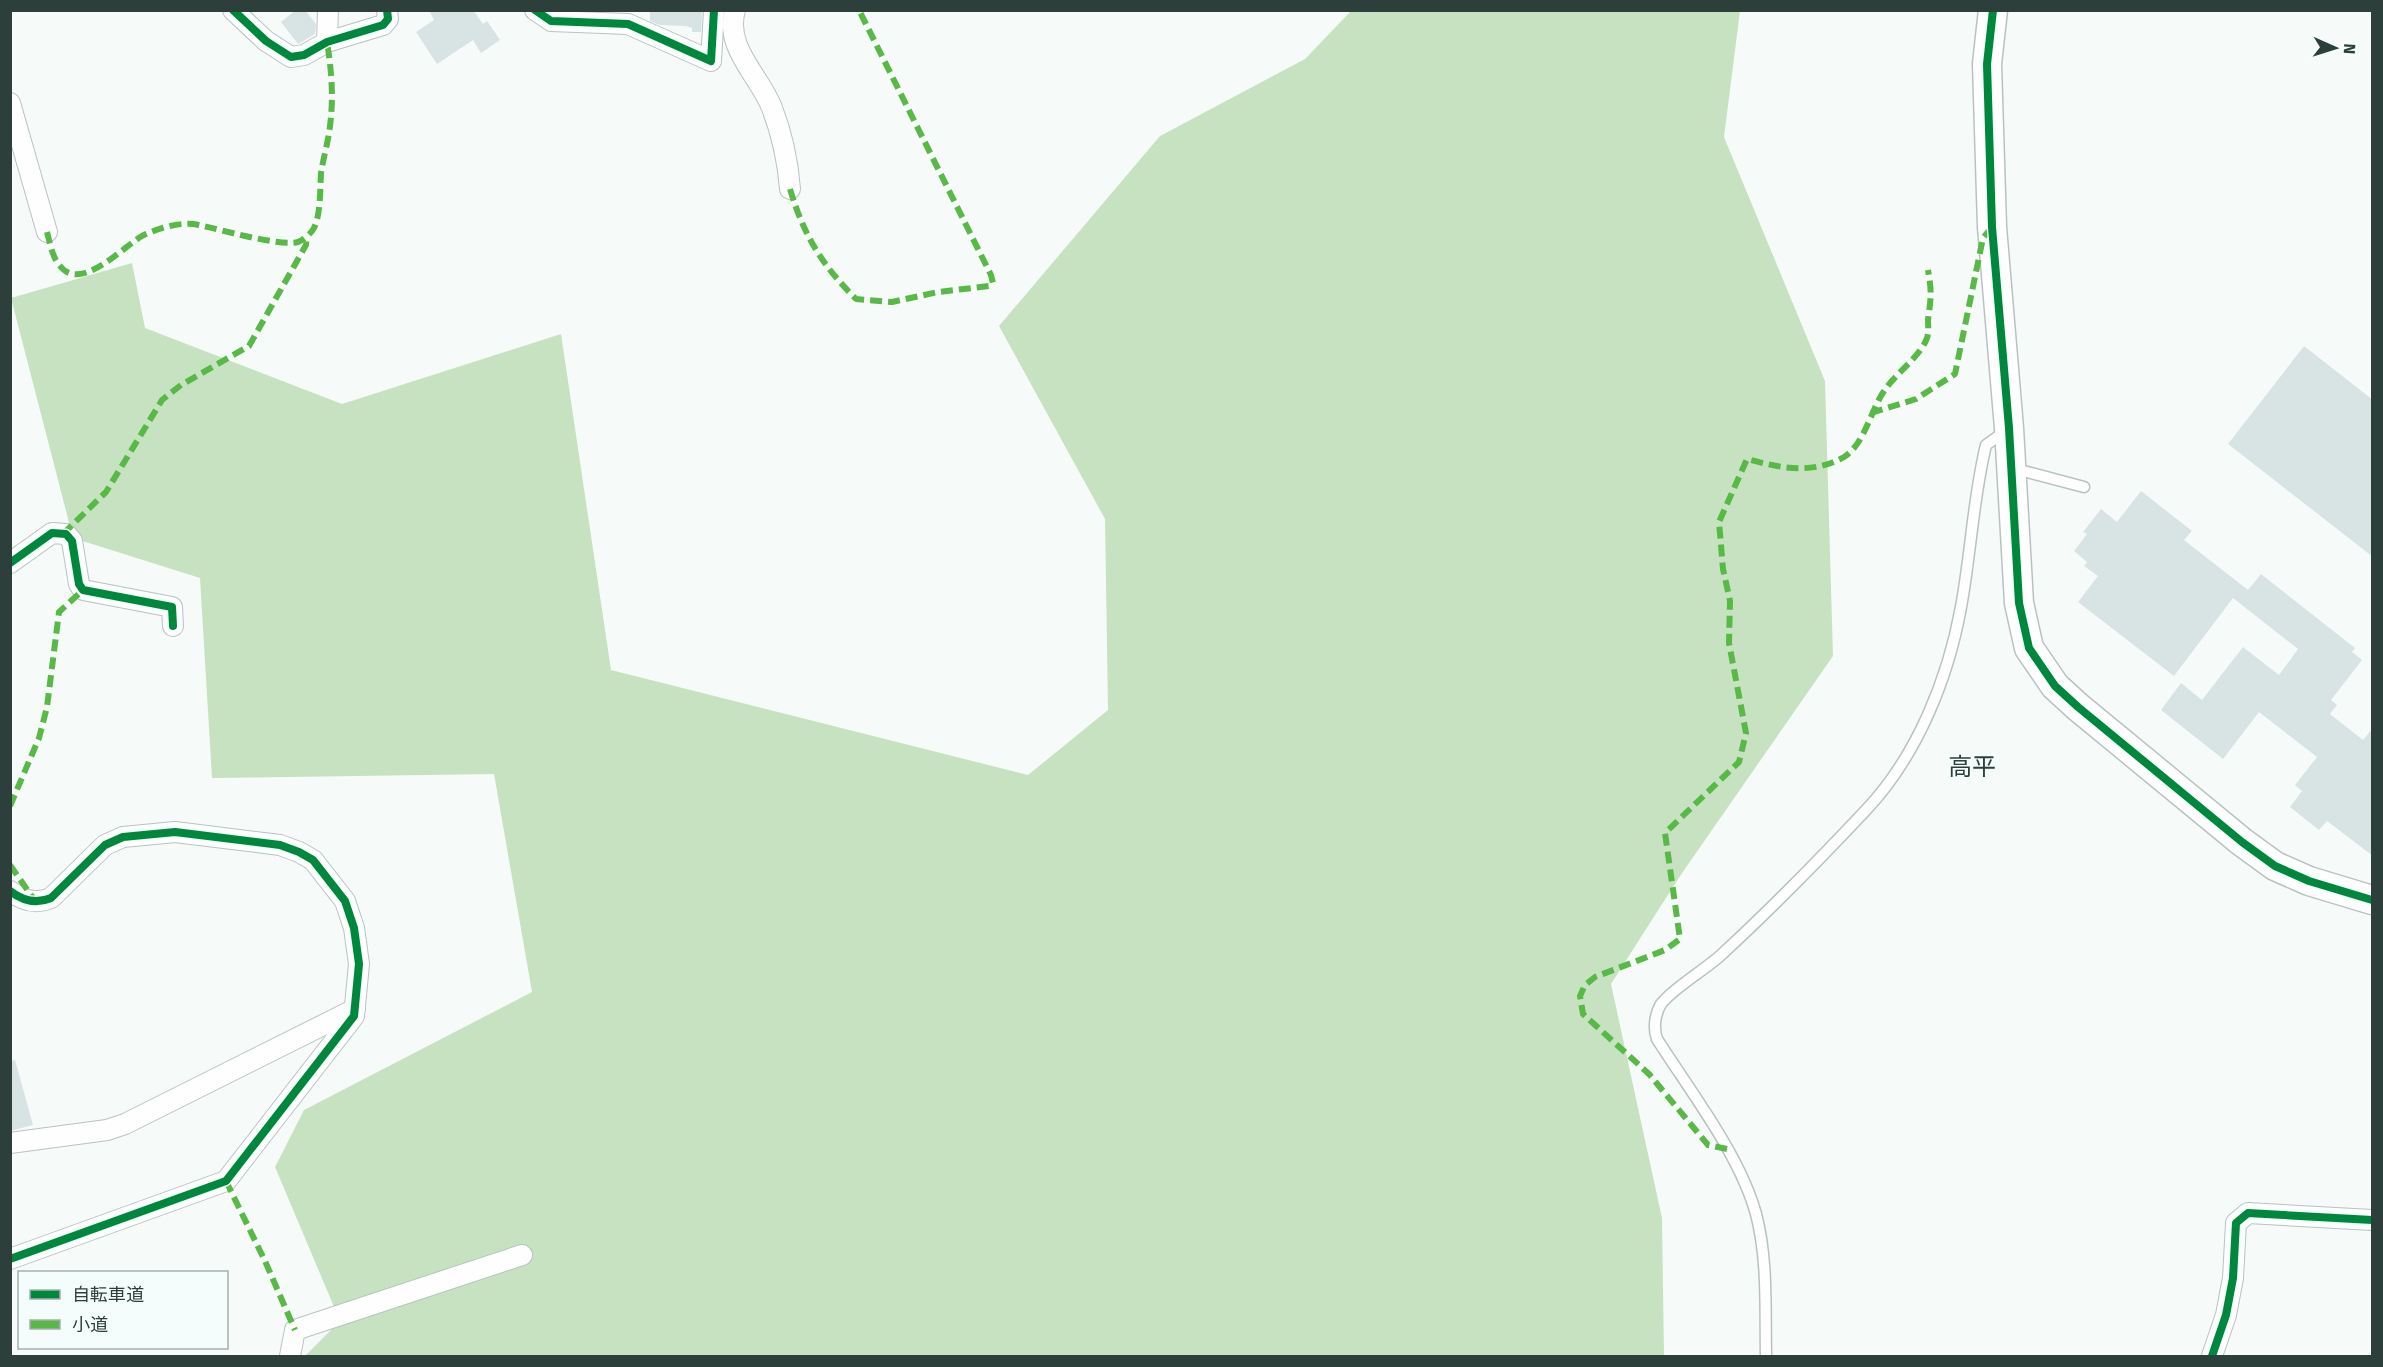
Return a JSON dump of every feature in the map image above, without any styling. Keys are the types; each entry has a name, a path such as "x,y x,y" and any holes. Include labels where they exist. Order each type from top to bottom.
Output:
{"street":[{"path":"233,10 266,41 291,57 304,54 327,42 383,25 388,18 387,10"},
{"path":"327,42 328,10"},
{"path":"538,12 551,21 629,17 711,61 714,10"},
{"path":"735,10 735,42 772,106 788,164 790,189"},
{"path":"1993,10 1987,64 1992,227 2012,468 2019,603 2024,634 2029,648 2055,686 2078,707 2242,842 2275,866 2309,881 2373,900"},
{"path":"10,103 47,232"},
{"path":"10,563 52,533 66,534 72,541 82,590 172,608 173,626"},
{"path":"10,891 29,901 42,902 51,898 105,845 123,837 175,832 280,845 313,860 345,901 354,928 359,964 354,1016 226,1181 10,1258"},
{"path":"10,1143 107,1130 125,1124 355,1009"},
{"path":"2212,1356 2226,1315 2233,1278 2236,1223 2248,1213 2373,1220"},
{"path":"290,1356 295,1330 522,1255"}],"lane":[{"path":"1766,1356 1764,1284 1756,1215 1746,1186 1722,1141 1657,1039 1654,1032 1656,1016 1662,1003 1719,958 1868,808 1890,780 1915,741 1938,690 1952,647 1961,605 1986,445 2009,428"},
{"path":"2012,468 2084,487"}],"green space":[{"path":"1351,11 1740,11 1724,137 1825,381 1833,656 1680,876 1611,984 1662,1218 1664,1356 305,1356 340,1321 275,1167 304,1110 532,992 494,774 212,778 200,578 73,538 11,298 132,263 145,328 342,404 561,334 611,670 1028,775 1108,710 1105,519 999,326 1160,136 1305,59"}],"building":[{"path":"296,10 305,10 316,24 315,34 298,44 281,22"},
{"path":"429,10 473,10 483,24 487,21 500,40 481,53 473,40 437,64 416,32 434,20"},
{"path":"650,10 702,10 701,32 692,32 692,28 686,26 660,25 650,21"},
{"path":"2304,346 2373,400 2373,557 2228,444"},
{"path":"2141,491 2192,531 2184,540 2248,590 2261,574 2355,648 2352,652 2362,660 2331,700 2337,705 2330,714 2363,740 2373,728 2373,856 2327,821 2319,830 2290,807 2302,791 2295,785 2317,757 2259,712 2223,759 2161,710 2181,683 2202,700 2243,647 2279,675 2298,649 2233,598 2174,676 2078,602 2098,576 2084,566 2087,562 2074,551 2087,534 2083,532 2101,509 2117,522"},
{"path":"15,1060 33,1125 10,1131 10,1061"}],"marked path":[{"path":"790,189 801,221 816,249 833,274 856,299 892,302 938,292 989,286 993,283 859,10"},
{"path":"47,232 53,254 60,266 69,273 79,274 102,265 142,236 177,225 199,225 278,242 290,243 303,239 312,231 317,219 321,173 331,121 332,88 327,42"},
{"path":"1871,413 1916,399 1955,374 1983,238 1992,227"},
{"path":"63,534 106,492 162,400 181,385 249,346 306,245 307,236"},
{"path":"1727,1149 1708,1145 1649,1074 1583,1014 1580,996 1585,985 1595,977 1665,950 1680,939 1665,833 1739,762 1746,733 1729,643 1730,601 1723,569 1719,522 1747,459 1784,467 1808,468 1832,463 1851,451 1862,436 1884,391 1919,352 1927,338 1931,295 1928,270"},
{"path":"10,806 39,738 47,707 59,612 83,590"},
{"path":"10,865 35,901"},
{"path":"226,1181 295,1330"}],"cycle path":[{"path":"233,10 266,41 291,57 304,55 327,42 383,25 388,19 387,10"},
{"path":"535,10 551,21 628,24 711,61 714,10"},
{"path":"1993,10 1987,64 1992,227 2009,428 2019,603 2029,648 2055,686 2078,707 2242,842 2275,866 2309,881 2372,900"},
{"path":"10,563 52,533 66,534 72,541 79,584 83,590 172,607 173,626"},
{"path":"10,891 30,900 41,901 51,898 105,845 123,837 175,832 280,845 313,860 345,901 354,928 359,964 354,1016 226,1181 10,1259"},
{"path":"2212,1356 2226,1315 2233,1278 2236,1223 2248,1213 2372,1220"}],"district":[{"name":"高平","path":"1972,767"}]}
